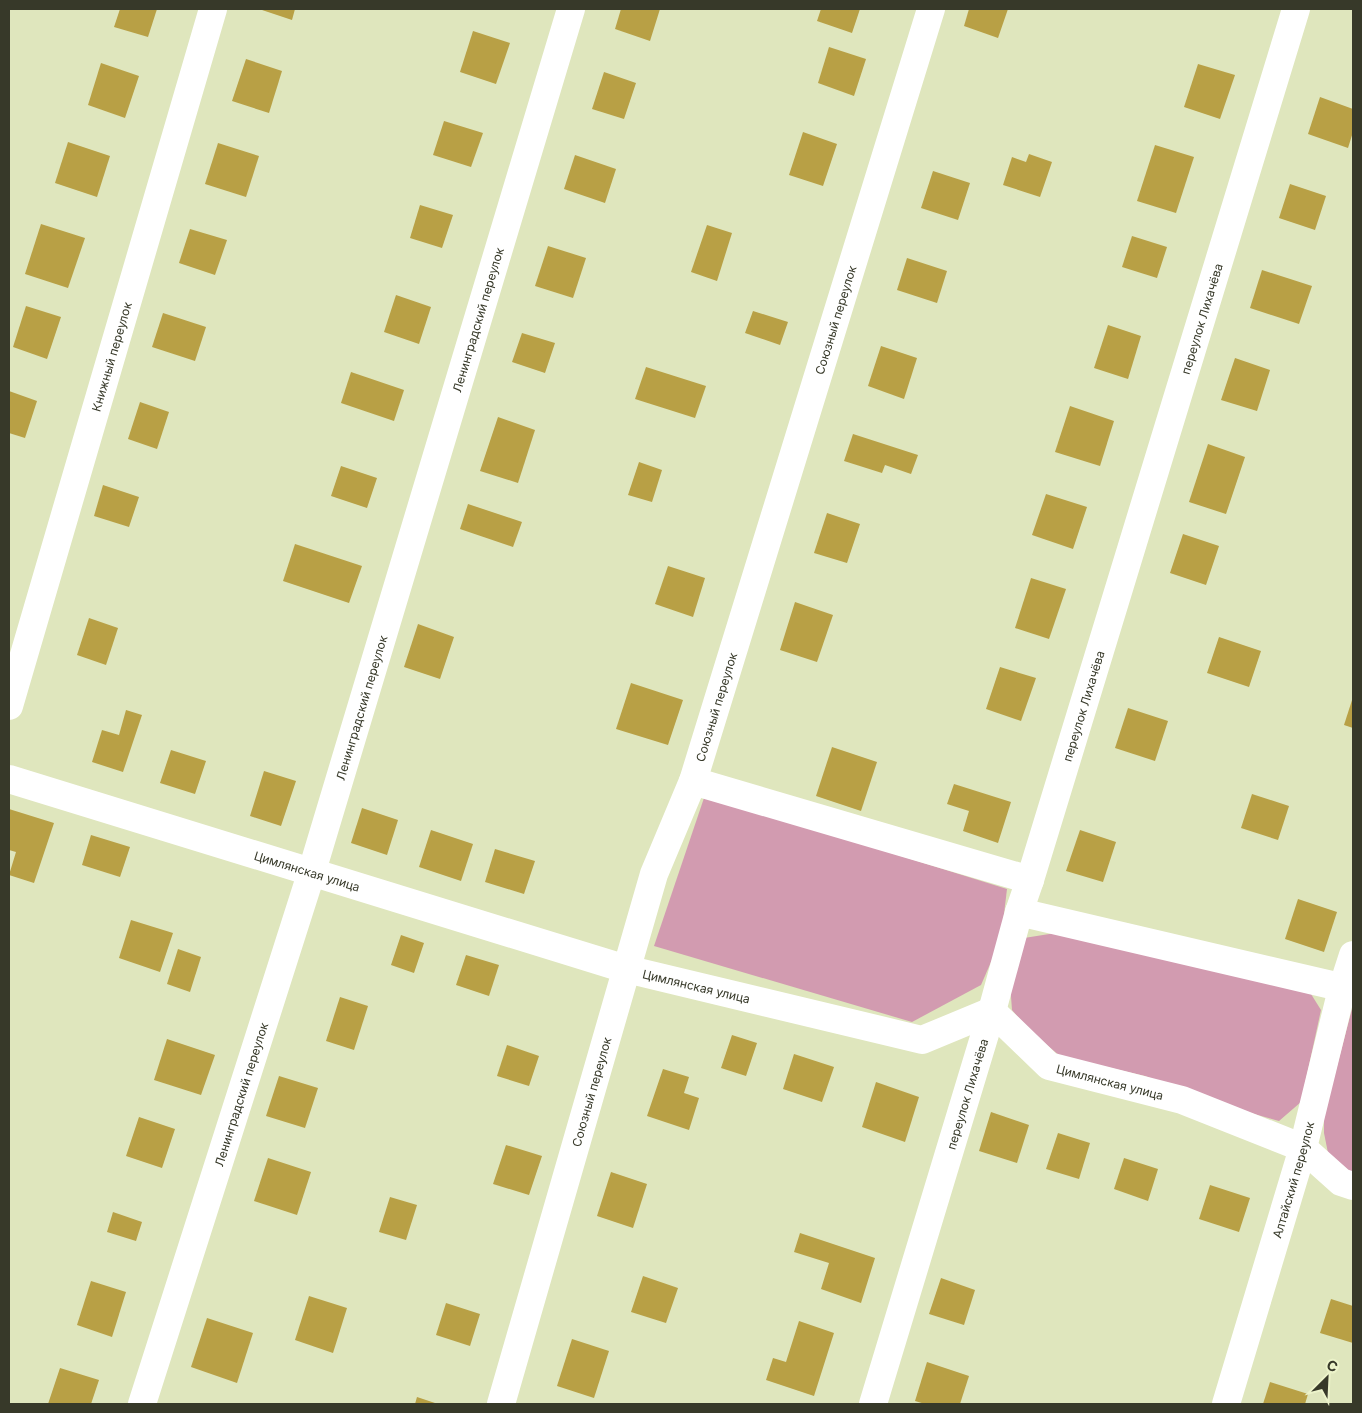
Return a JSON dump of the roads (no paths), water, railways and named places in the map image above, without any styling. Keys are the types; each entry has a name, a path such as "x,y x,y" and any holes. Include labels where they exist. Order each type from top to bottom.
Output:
{"street":[{"name":"Книжный переулок","path":"9,706 213,9"},
{"name":"Ленинградский переулок","path":"142,1404 312,871 571,9"},
{"name":"Союзный переулок","path":"501,1404 654,874 693,781 930,9"},
{"name":"переулок Лихачёва","path":"874,1404 992,1011 1019,912 1296,9"},
{"name":"Цимлянская улица","path":"9,778 626,969 922,1040 992,1011 1049,1066 1182,1100 1303,1148 1341,1182 1353,1186"},
{"path":"693,781 1030,880"},
{"path":"1019,912 1348,989"},
{"name":"Алтайский переулок","path":"1226,1404 1303,1148 1348,989 1353,955"}]}
